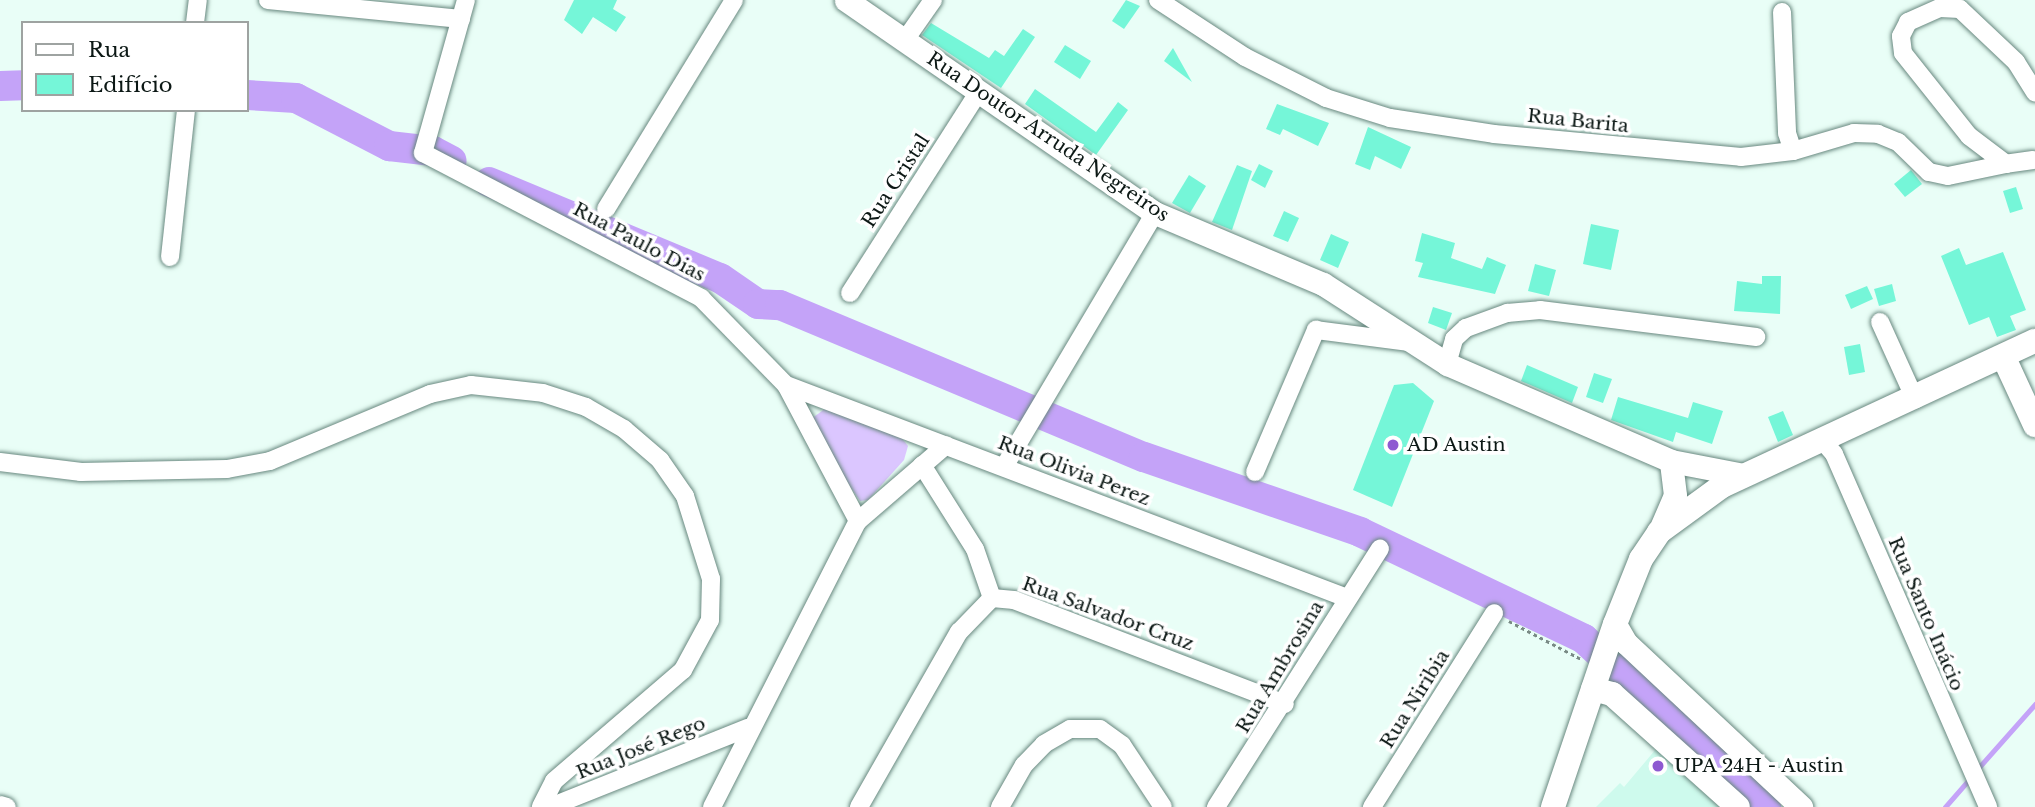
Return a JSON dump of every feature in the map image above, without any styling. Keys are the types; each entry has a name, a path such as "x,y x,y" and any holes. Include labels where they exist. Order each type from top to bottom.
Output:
{"main road":[{"path":"1553,807 1641,559 1659,532 1744,475 2004,358 2035,341"},
{"path":"2004,358 2028,400 2035,425"},
{"path":"1603,660 1608,691 1738,807"}],"street":[{"path":"195,21 198,0"},
{"path":"268,0 461,19 466,0"},
{"path":"606,209 734,0"},
{"name":"Rua Doutor Arruda Negreiros","path":"846,0 1155,214 1322,284 1447,365 1671,461 1744,475"},
{"path":"905,40 933,0"},
{"name":"Rua Barita","path":"1158,0 1291,81 1326,98 1390,118 1494,134 1715,156 1793,151 1854,133 1878,134 1939,174 2034,159"},
{"path":"2006,164 1969,136 1914,71 1901,36 1918,14 1960,9 1979,22 2033,84"},
{"path":"1782,12 1787,133 1793,151"},
{"name":"Rua Paulo Dias","path":"461,19 424,153 680,284 701,298 786,385 858,521"},
{"name":"Rua Cristal","path":"850,292 978,93"},
{"path":"170,257 186,112"},
{"path":"1004,467 1155,214"},
{"path":"1447,365 1454,339 1466,328 1518,312 1756,337"},
{"path":"1880,322 1914,399"},
{"path":"1255,472 1316,330 1408,342"},
{"path":"0,463 81,472 228,469 281,457 429,394 471,385 543,393 586,407 624,429 660,460 685,495 708,565 710,620 683,670 554,781 541,807"},
{"name":"Rua Olivia Perez","path":"786,385 1347,598"},
{"name":"Rua Santo Inácio","path":"1822,440 1834,454 1988,807"},
{"path":"712,807 748,728 858,521 946,445"},
{"path":"1659,532 1675,495 1671,461"},
{"path":"922,465 975,550 992,598"},
{"name":"Rua Ambrosina","path":"1216,807 1285,704 1347,598 1380,549"},
{"name":"Rua Salvador Cruz","path":"859,807 959,632 992,598 1014,600 1285,704"},
{"name":"Rua Niribia","path":"1372,807 1494,613"},
{"path":"1603,660 1626,643 1801,807"},
{"name":"Rua José Rego","path":"550,807 748,728"},
{"path":"1000,807 1024,765 1044,744 1070,729 1100,729 1122,745 1163,807"},
{"path":"0,805 8,807"}],"path":[{"path":"1494,613 1603,660"}],"shaded area":[{"path":"826,408 901,437 908,446 904,460 868,500 860,501 812,431 811,419"},
{"name":"UPA 24H - Austin","path":"1656,749 1719,807 1596,807 1620,783 1624,787"}],"building":[{"path":"574,0 617,0 613,9 626,17 616,32 593,17 582,34 564,20"},
{"path":"1126,0 1140,6 1124,29 1112,21"},
{"path":"931,23 989,58 995,50 1004,56 1023,29 1035,37 1001,88 922,35"},
{"path":"1065,45 1091,61 1080,79 1054,62"},
{"path":"1173,48 1192,82 1164,61"},
{"path":"1035,89 1096,132 1118,102 1128,110 1096,155 1025,104"},
{"path":"1277,104 1329,123 1318,146 1283,129 1280,135 1266,129"},
{"path":"1368,127 1411,147 1401,169 1375,156 1370,170 1355,164"},
{"path":"1259,164 1273,171 1265,188 1251,180"},
{"path":"1237,165 1252,171 1232,230 1212,222"},
{"path":"1911,170 1922,184 1905,197 1894,184"},
{"path":"1189,175 1206,186 1190,213 1172,203"},
{"path":"2016,187 2023,209 2010,213 2003,191"},
{"path":"1284,211 1299,218 1288,242 1273,236"},
{"path":"1591,224 1619,230 1611,270 1583,264"},
{"path":"1422,233 1455,243 1451,258 1482,269 1487,257 1506,265 1495,294 1418,277 1423,263 1415,261"},
{"path":"1331,234 1349,242 1338,268 1320,260"},
{"path":"1959,248 1966,265 2003,252 2026,310 2010,316 2016,330 1997,337 1989,317 1969,325 1941,256"},
{"path":"1535,264 1556,270 1549,296 1528,291"},
{"path":"1762,276 1781,276 1780,314 1734,311 1737,281 1762,284"},
{"path":"1892,284 1896,301 1879,306 1874,289"},
{"path":"1867,286 1873,299 1851,309 1845,295"},
{"path":"1433,307 1452,313 1446,330 1428,323"},
{"path":"1860,344 1865,372 1849,375 1844,347"},
{"path":"1527,365 1578,387 1572,403 1521,381"},
{"path":"1594,373 1612,379 1603,403 1586,397"},
{"name":"AD Austin","path":"1413,383 1434,401 1392,507 1353,490 1394,385"},
{"path":"1618,397 1688,418 1693,402 1723,411 1712,444 1676,432 1673,442 1611,420"},
{"path":"1783,411 1793,435 1778,442 1768,417"}],"waterway":[{"path":"0,86 21,85"},
{"path":"248,95 296,98 389,146 433,151 452,161"},
{"path":"489,182 720,278 758,304 780,305 1144,457 1360,532 1584,639 1766,807"},
{"path":"1980,766 2035,704"},
{"path":"1945,807 1968,781"}],"place":[{"name":"AD Austin","path":"1393,445"},
{"name":"UPA 24H - Austin","path":"1658,766"}]}
